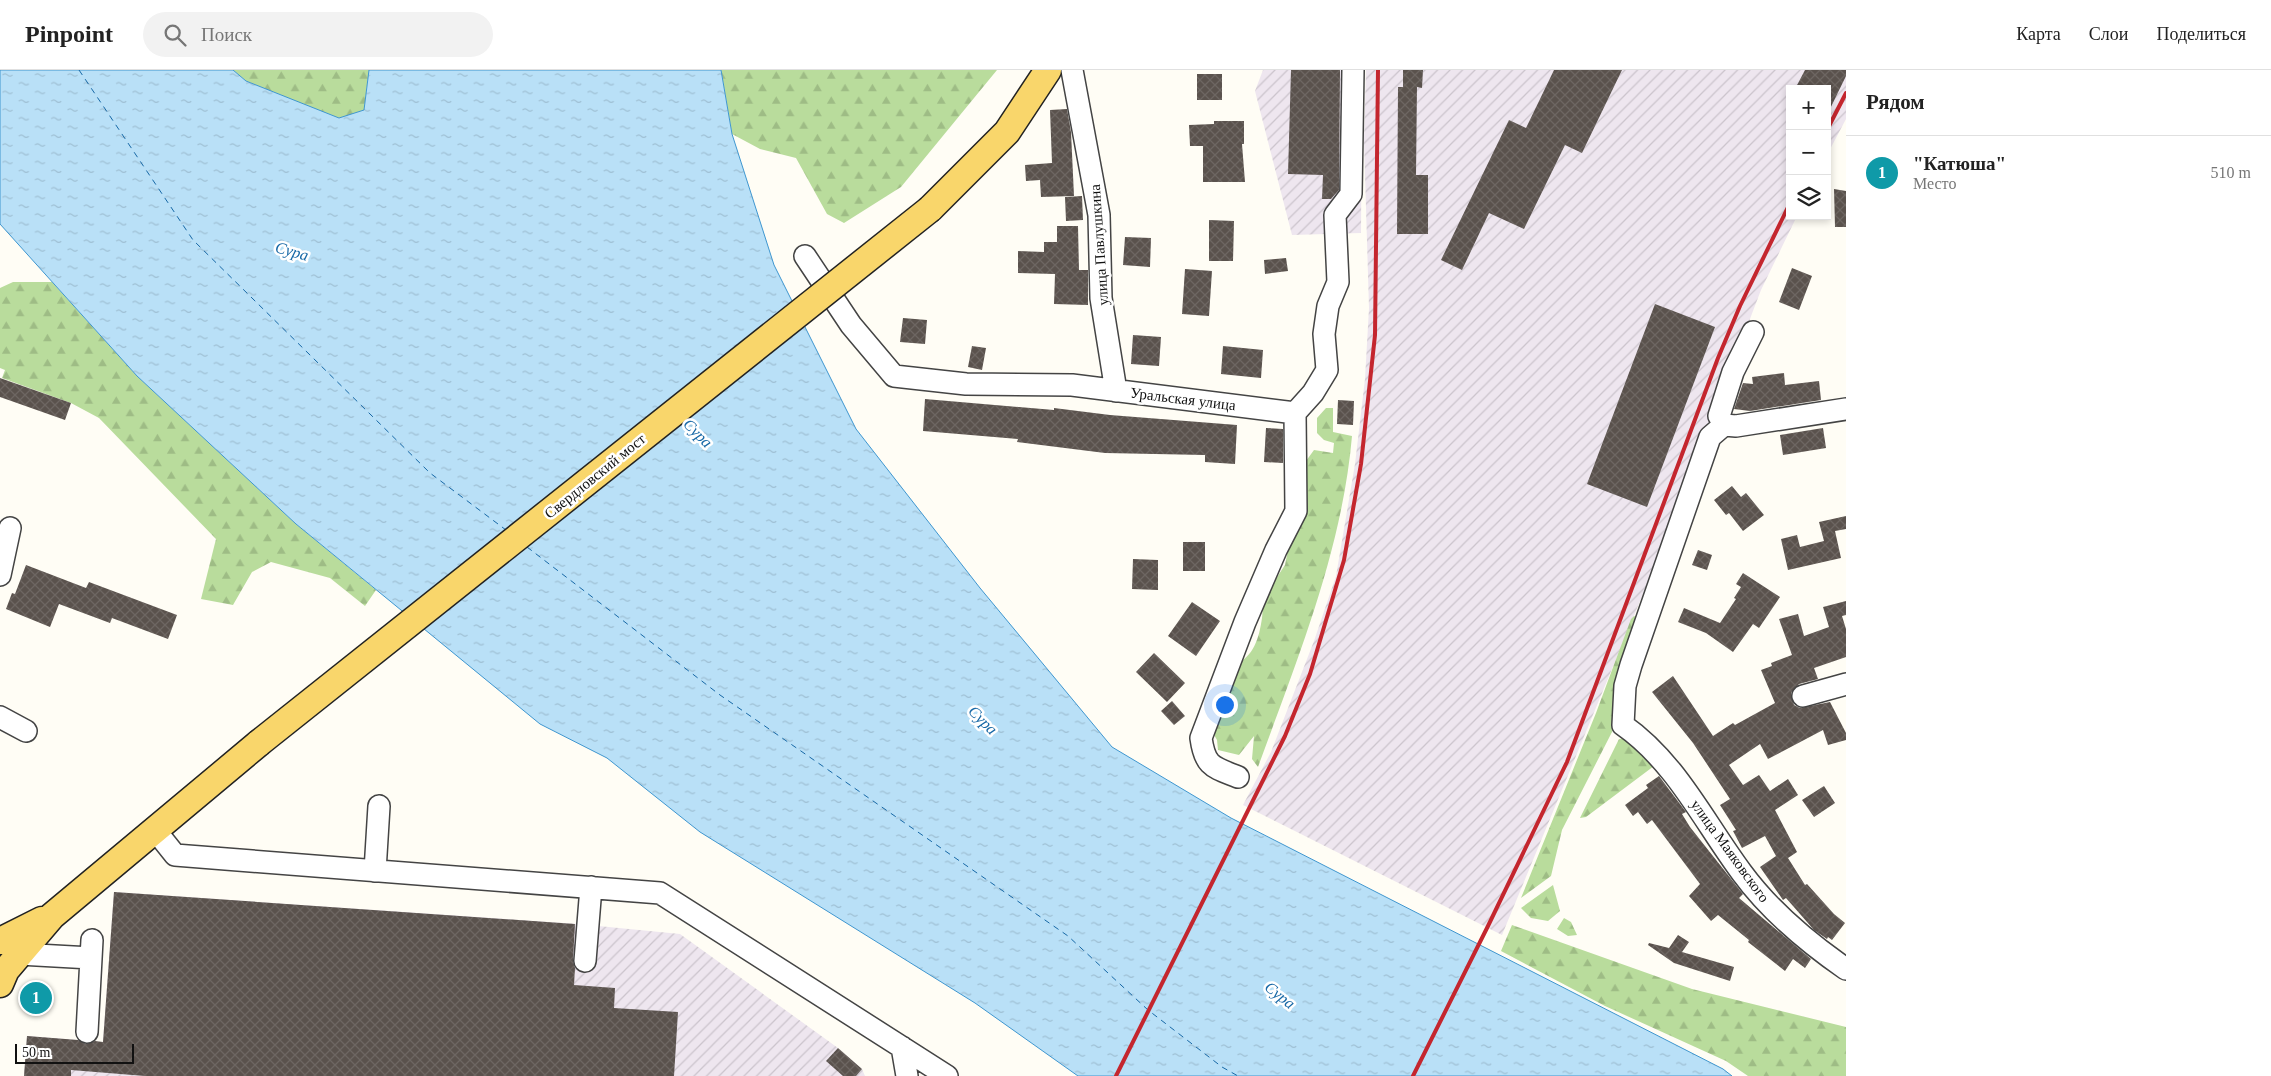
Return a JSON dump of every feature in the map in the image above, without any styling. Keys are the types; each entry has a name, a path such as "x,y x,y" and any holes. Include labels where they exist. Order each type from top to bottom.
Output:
{"main road":[{"name":"Свердловский мост","path":"0,984 6,970 10,947 52,916 259,743 930,209 1007,132 1048,70"}],"street":[{"name":"улица Павлушкина","path":"1072,70 1099,215 1101,298 1116,391"},
{"path":"1238,777 1212,767 1203,752 1201,738 1245,622 1276,550 1296,511 1295,413 1314,393 1327,370 1325,325 1328,306 1338,282 1335,215 1351,194 1353,70"},
{"name":"Уральская улица","path":"805,256 851,324 894,376 966,384 1072,385 1295,413"},
{"path":"1753,332 1733,372 1719,416 1730,426 1846,409"},
{"name":"улица Маяковского","path":"1730,426 1710,437 1630,664 1625,686 1623,725 1644,739 1670,770 1742,873 1768,906 1819,951 1846,969"},
{"path":"0,575 10,528"},
{"path":"1803,696 1846,684"},
{"path":"0,717 26,731"},
{"path":"375,870 379,806"},
{"path":"155,830 175,855 660,893 947,1076"},
{"path":"585,961 591,888"},
{"path":"10,947 91,949 87,1032"},
{"path":"902,1047 908,1076"}],"shaded area":[{"path":"1263,70 1362,70 1361,233 1292,235 1255,91"},
{"path":"1366,70 1846,70 1846,119 1831,147 1831,85 1786,85 1786,220 1795,220 1761,290 1669,531 1502,935 1243,805 1271,752 1314,641 1336,576 1355,464 1365,379 1369,308 1364,141"},
{"path":"114,892 578,924 680,934 838,1048 862,1069 865,1076 24,1076 27,1036 103,1042"}],"green space":[{"path":"233,70 369,70 364,110 339,119 246,81"},
{"path":"721,70 997,70 901,187 844,223 827,214 796,158 760,149 732,134"},
{"path":"13,282 52,282 137,376 296,524 376,590 365,606 330,578 271,562 252,572 233,605 201,599 216,539 99,418 71,403 2,378 5,370 0,368 0,288"},
{"path":"1326,408 1333,408 1333,432 1352,436 1347,479 1339,521 1316,604 1258,767 1252,759 1254,736 1239,755 1218,750 1217,740 1213,733 1215,724 1225,711 1234,665 1241,662 1251,652 1261,625 1264,602 1285,565 1306,461 1314,450 1333,453 1334,443 1324,440 1317,433 1317,418"},
{"path":"1634,616 1640,618 1623,676 1612,732 1562,830 1551,876 1521,898 1596,713 1631,619"},
{"path":"1629,738 1654,766 1586,817 1580,818 1619,739"},
{"path":"1553,885 1560,911 1548,921 1531,918 1521,908"},
{"path":"1564,918 1571,922 1577,935 1568,936 1557,929"},
{"path":"1512,925 1692,989 1846,1027 1846,1076 1748,1076 1726,1061 1605,1006 1501,951"}],"water":[{"name":"Сура","path":"0,70 233,70 246,81 339,118 364,110 369,70 721,70 732,134 774,265 856,429 980,588 1112,747 1231,818 1723,1069 1732,1076 1078,1076 975,1003 700,832 607,758 540,724 296,524 137,376 0,224"}],"building":[{"path":"1291,70 1340,70 1339,190 1331,199 1322,199 1323,175 1288,174"},
{"path":"1403,70 1423,70 1422,88 1417,87 1416,175 1428,175 1428,234 1397,234 1398,87 1403,87"},
{"path":"1554,70 1622,70 1582,153 1565,145 1524,229 1489,213 1462,270 1441,260 1509,120 1526,128"},
{"path":"1805,70 1846,70 1846,76 1831,107 1831,85 1797,85"},
{"path":"1197,74 1222,74 1222,100 1197,100"},
{"path":"1067,109 1071,132 1074,196 1041,197 1040,180 1026,181 1025,165 1052,163 1050,110"},
{"path":"1214,121 1244,121 1244,144 1242,144 1245,182 1203,182 1203,146 1190,146 1189,125 1214,124"},
{"path":"1834,189 1846,191 1846,227 1835,227"},
{"path":"1082,196 1083,220 1066,221 1065,197"},
{"path":"1209,220 1234,221 1233,261 1209,261"},
{"path":"1057,226 1078,226 1079,270 1088,270 1088,305 1054,304 1055,274 1018,273 1018,251 1044,252 1044,242 1057,242"},
{"path":"1125,237 1151,238 1150,267 1123,265"},
{"path":"1286,258 1288,271 1265,274 1264,260"},
{"path":"1792,268 1812,276 1799,310 1779,302"},
{"path":"1185,269 1212,271 1209,316 1182,314"},
{"path":"1655,304 1715,327 1647,507 1587,484"},
{"path":"903,318 927,320 925,344 900,342"},
{"path":"1133,335 1161,337 1159,366 1131,364"},
{"path":"972,346 986,348 982,370 968,367"},
{"path":"1223,346 1263,350 1261,378 1221,374"},
{"path":"1784,373 1785,385 1819,381 1821,400 1750,411 1734,409 1743,383 1753,384 1752,377"},
{"path":"0,378 71,403 65,420 0,397"},
{"path":"925,399 1054,410 1054,408 1110,415 1237,425 1235,464 1205,462 1205,455 1105,453 1017,442 1018,439 923,431"},
{"path":"1338,400 1354,401 1353,425 1337,424"},
{"path":"1266,428 1283,429 1283,463 1264,462"},
{"path":"1823,428 1826,448 1783,455 1780,435"},
{"path":"1732,486 1741,497 1746,493 1764,515 1743,531 1729,513 1726,515 1714,500"},
{"path":"1846,516 1846,529 1835,531 1841,558 1788,570 1781,539 1797,535 1800,547 1824,541 1819,522"},
{"path":"1183,542 1205,542 1205,571 1183,571"},
{"path":"1698,550 1712,555 1707,570 1692,565"},
{"path":"1133,559 1158,560 1158,590 1132,589"},
{"path":"26,565 86,588 89,582 177,615 168,639 112,618 110,623 59,604 50,627 6,609 12,593 15,594"},
{"path":"1743,573 1780,597 1759,628 1753,624 1733,652 1706,633 1678,622 1684,608 1720,623 1736,599 1734,598 1741,587 1736,584"},
{"path":"1846,601 1846,615 1842,616 1846,629 1846,657 1814,668 1818,679 1799,684 1791,693 1794,705 1800,708 1830,702 1846,733 1846,740 1828,745 1823,730 1768,759 1760,744 1729,765 1743,785 1759,775 1770,791 1788,779 1798,795 1775,810 1797,852 1788,858 1805,885 1807,884 1834,914 1845,923 1832,940 1828,937 1827,939 1814,930 1786,898 1783,900 1760,867 1776,856 1765,836 1742,848 1733,831 1736,830 1720,805 1730,799 1693,743 1652,692 1673,676 1713,736 1733,723 1735,725 1775,703 1761,670 1772,666 1771,663 1792,655 1779,619 1798,614 1804,636 1829,627 1823,607"},
{"path":"1192,602 1220,621 1196,656 1168,636"},
{"path":"1154,653 1185,683 1167,702 1136,672"},
{"path":"1172,701 1185,716 1174,725 1161,711"},
{"path":"1659,776 1686,812 1682,814 1690,827 1743,894 1739,898 1811,959 1805,968 1793,959 1785,971 1718,915 1711,921 1689,896 1700,884 1652,820 1647,824 1638,812 1633,816 1625,805 1648,788 1646,785"},
{"path":"1824,786 1835,803 1814,817 1802,800"},
{"path":"114,892 575,924 574,985 615,988 614,1008 678,1012 674,1076 145,1076 71,1070 71,1076 24,1076 27,1036 78,1040 86,1044 95,1041 103,1042"},
{"path":"1678,935 1689,942 1682,952 1734,967 1730,981 1674,963 1648,945 1649,943 1669,948"},
{"path":"838,1048 862,1069 856,1076 843,1076 826,1061"}],"ferry route":[{"path":"79,70 193,240 430,473 506,530"},
{"path":"527,547 720,695 1068,936 1148,1010 1222,1067 1238,1076"}],"railway":[{"path":"1116,1076 1285,736 1310,674 1344,560 1361,464 1375,335 1378,70"},
{"path":"1831,122 1846,93"},
{"path":"1413,1076 1567,762 1718,358 1740,306 1786,211"}],"place":[{"name":"\"Катюша\"","path":"36,998"}]}
